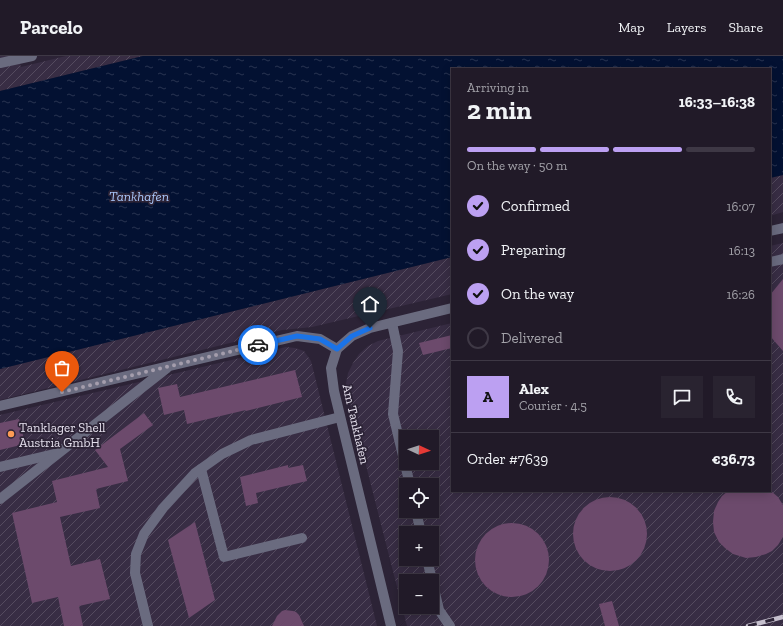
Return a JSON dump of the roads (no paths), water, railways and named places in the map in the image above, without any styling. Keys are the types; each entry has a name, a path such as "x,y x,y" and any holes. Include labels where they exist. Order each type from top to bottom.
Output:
{"street":[{"path":"0,63 26,57"},
{"path":"771,231 783,228"},
{"path":"771,262 783,259"},
{"path":"0,406 297,336 320,339 337,349 352,336 370,328 451,308"},
{"path":"392,323 398,351 393,414 408,478"},
{"name":"Am Tankhafen","path":"337,349 331,368 334,391 391,626"},
{"path":"0,499 170,366"},
{"path":"148,626 135,573 136,554 144,534 163,508 195,473 222,454 251,440 340,417"},
{"path":"0,467 57,453"},
{"path":"201,468 224,557 302,538"},
{"path":"429,566 439,610 450,626"}],"water":[{"name":"Tankhafen","path":"143,56 783,56 783,175 771,178 771,68 451,68 451,257 0,369 0,91"}],"railway":[{"path":"748,626 783,617"}],"place":[{"name":"Tanklager Shell Austria GmbH","path":"11,434"}]}
